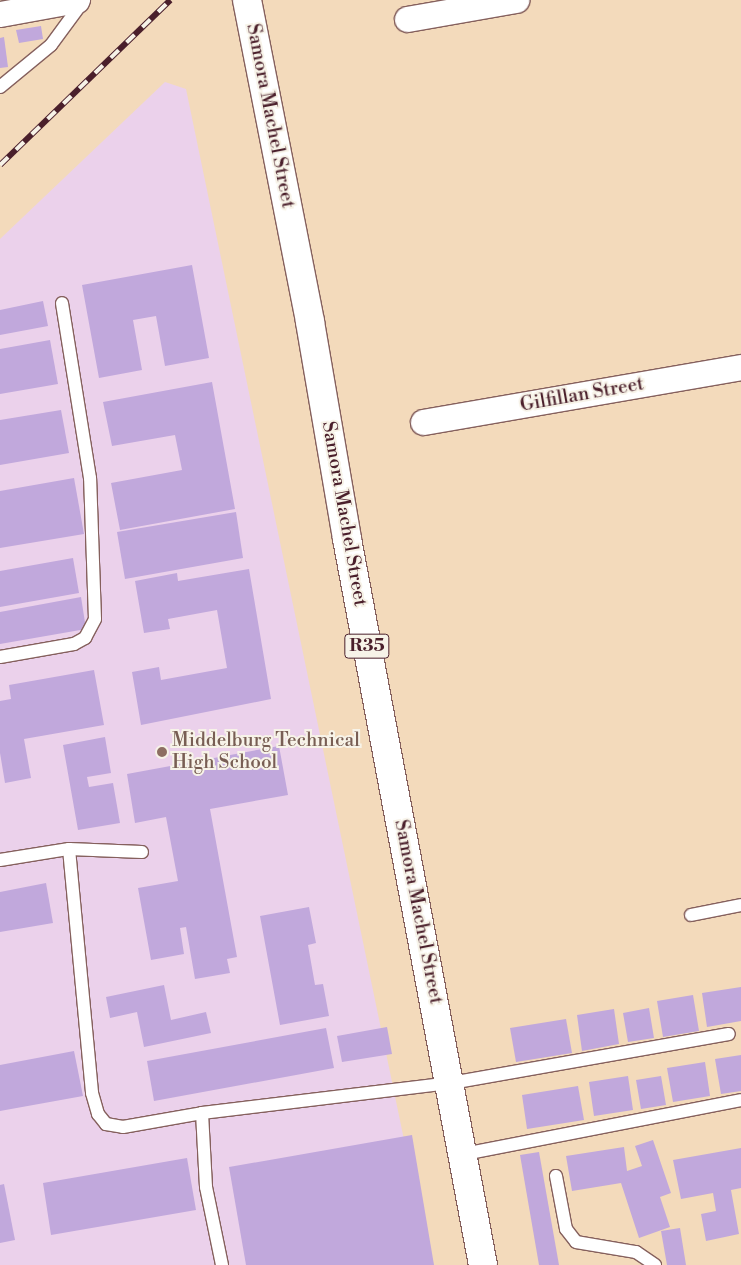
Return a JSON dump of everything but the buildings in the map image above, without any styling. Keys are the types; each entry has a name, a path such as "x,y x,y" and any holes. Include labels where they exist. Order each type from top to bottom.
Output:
{"main road":[{"name":"Samora Machel Street","path":"247,0 451,1083 483,1265"}],"street":[{"path":"0,14 77,0"},
{"path":"407,19 516,0"},
{"name":"Gilfillan Street","path":"423,422 741,367"}],"lane":[{"path":"0,87 51,45 84,0"},
{"path":"0,657 74,644 85,638 95,620 90,478 62,303"},
{"path":"69,849 92,1093 98,1114 106,1124 124,1127 202,1113 451,1083 729,1034"},
{"path":"0,860 69,849 142,852"},
{"path":"691,915 741,905"},
{"path":"464,1154 741,1100"},
{"path":"202,1113 206,1187 222,1265"},
{"path":"556,1176 566,1229 576,1242 636,1252 655,1265"}],"shaded area":[{"name":"Middelburg Technical High School","path":"165,82 186,89 430,1265 0,1265 0,239"}],"railway":[{"path":"0,165 170,0"}],"place":[{"name":"Middelburg Technical High School","path":"162,752"}]}
